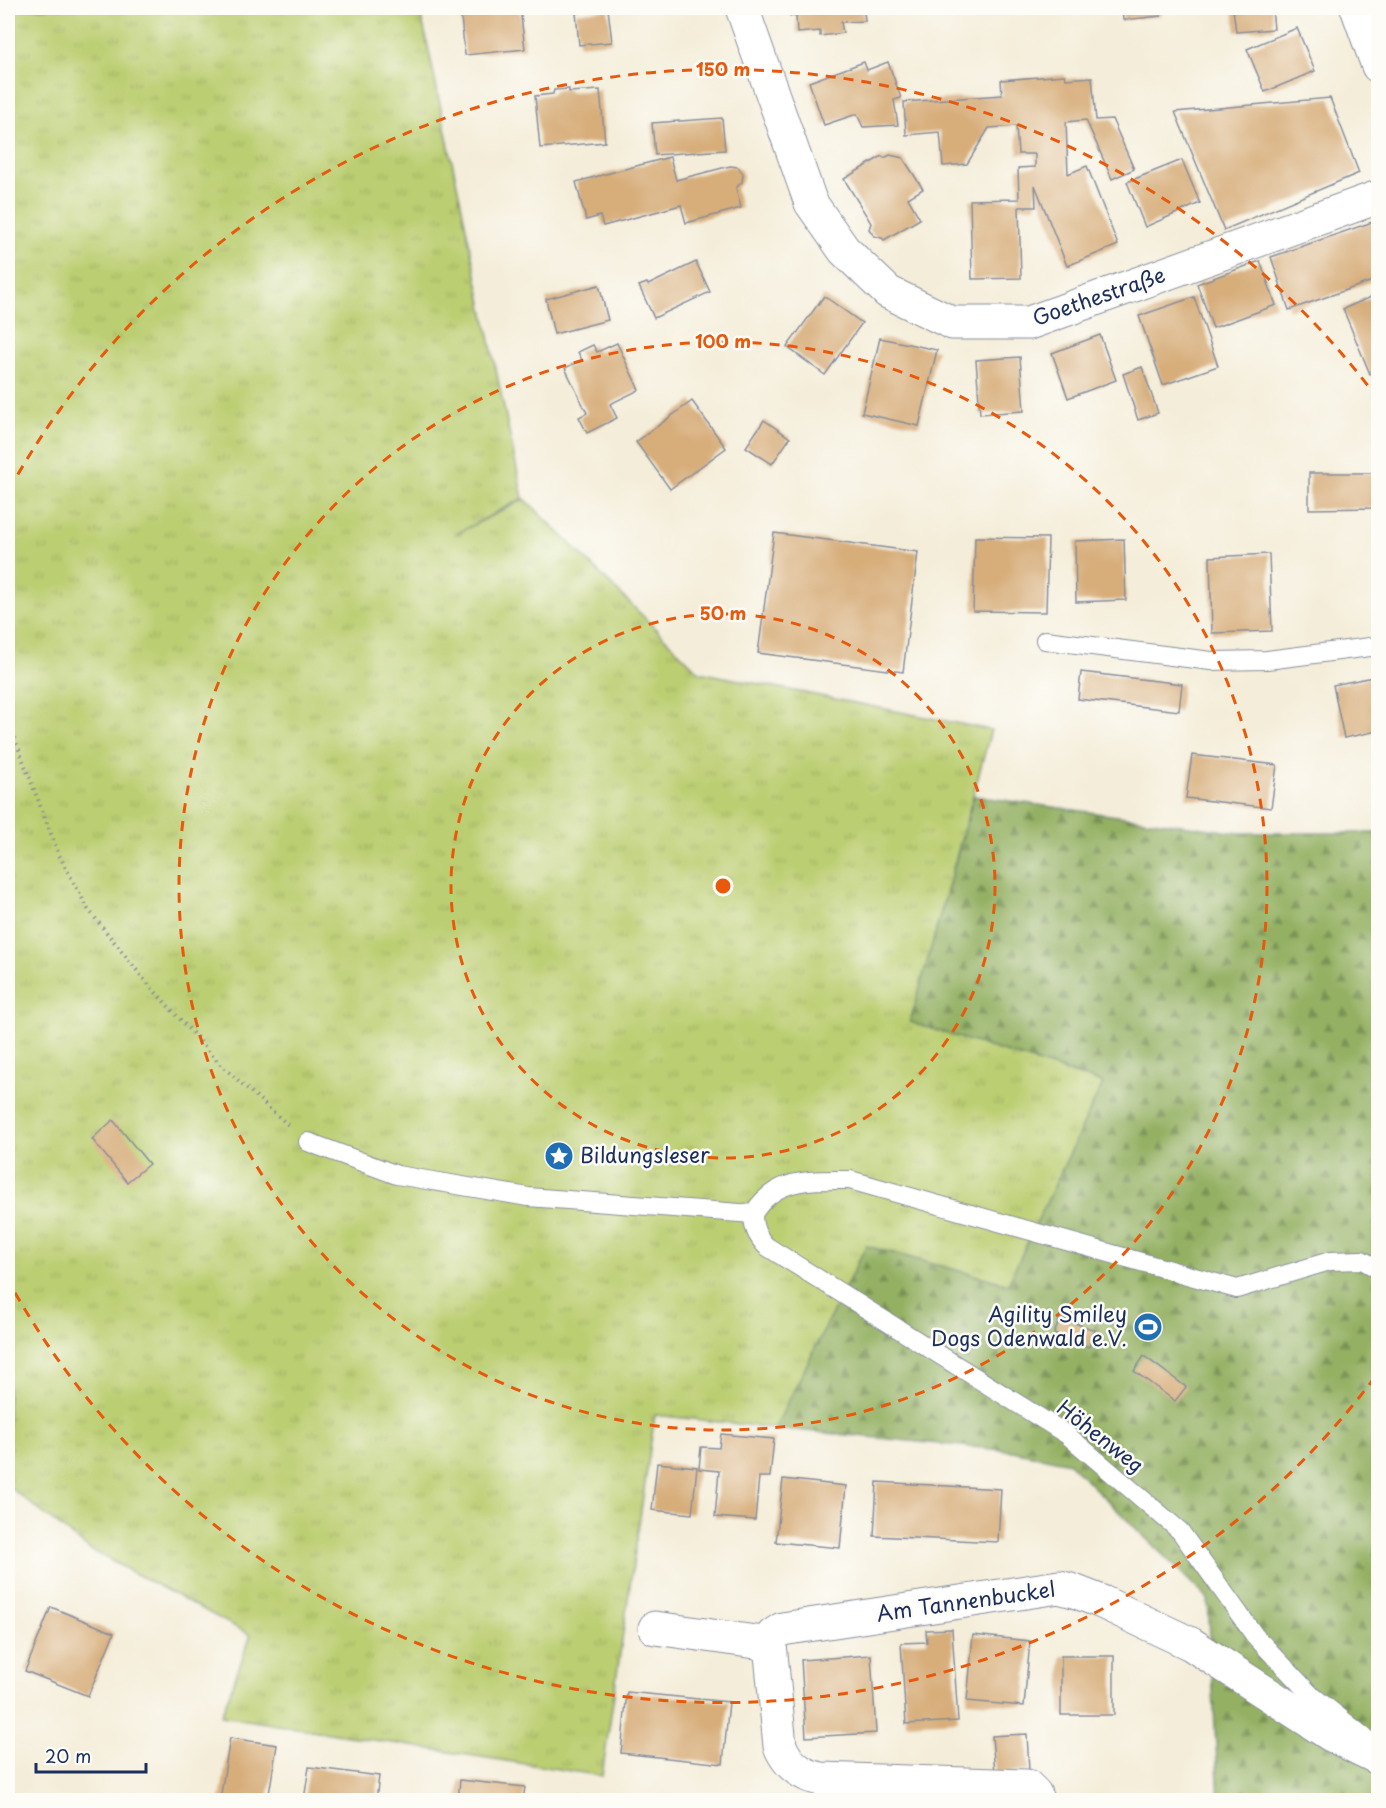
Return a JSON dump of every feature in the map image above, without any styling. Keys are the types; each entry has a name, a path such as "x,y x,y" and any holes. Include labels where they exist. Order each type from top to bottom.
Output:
{"street":[{"name":"Goethestraße","path":"742,8 811,203 844,250 888,292 952,323 1029,323 1378,197"},
{"path":"1357,8 1378,66"},
{"name":"Am Tannenbuckel","path":"770,1644 773,1635 782,1629 1059,1587 1083,1594 1191,1644 1331,1735 1378,1758"},
{"path":"655,1628 770,1644 780,1746 787,1760 804,1774 820,1779 1027,1786 1035,1794 1037,1800"}],"lane":[{"path":"1045,640 1211,661 1267,660 1378,646"},
{"path":"308,1143 397,1175 528,1197 753,1214 761,1201 772,1191 785,1186 810,1180 850,1180 1237,1289 1330,1261 1362,1260 1378,1269"},
{"name":"Höhenweg","path":"753,1214 753,1225 766,1246 1066,1434 1128,1486 1180,1532 1255,1636 1309,1693 1378,1749"}],"path":[{"path":"8,720 59,855 88,909 142,977 222,1066 308,1143"}],"green space":[{"path":"8,8 418,8 523,498 456,534 525,499 699,672 991,730 911,1022 1103,1083 1008,1284 866,1246 775,1428 655,1415 602,1776 221,1716 251,1635 89,1549 8,1486"},
{"path":"974,796 1239,833 1378,833 1378,1800 1219,1800 1208,1599 1069,1463 1013,1451 775,1428 866,1246 1008,1284 1103,1083 910,1022"}],"building":[{"path":"460,8 520,8 525,49 465,55"},
{"path":"789,8 867,8 864,11 865,21 841,22 843,33 820,36 820,31 797,33 796,15 790,16"},
{"path":"1122,8 1160,8 1161,16 1123,20"},
{"path":"1272,8 1274,29 1236,32 1233,9"},
{"path":"608,9 612,42 579,45 576,13"},
{"path":"1297,28 1315,71 1265,92 1247,49"},
{"path":"864,62 867,70 888,62 901,98 894,100 898,125 863,127 857,114 824,125 809,82"},
{"path":"1065,75 1066,79 1092,77 1096,120 1112,119 1134,169 1112,179 1086,120 1066,122 1068,174 1087,166 1118,245 1067,266 1035,185 1036,207 1019,207 1021,278 972,279 970,200 1019,199 1018,168 1035,167 1035,154 1018,154 1016,126 989,128 967,164 943,166 940,132 906,135 904,102 1002,95 1001,80"},
{"path":"569,89 569,92 600,90 605,142 540,148 535,96 553,94 554,90"},
{"path":"1330,98 1359,173 1224,230 1175,112"},
{"path":"722,118 725,150 655,155 652,123"},
{"path":"890,155 903,158 923,189 908,198 920,219 884,240 874,236 869,229 871,223 844,179 882,156 884,158"},
{"path":"670,157 676,180 730,166 738,167 743,174 742,182 736,188 741,208 686,223 681,205 603,226 600,216 586,220 576,182"},
{"path":"1182,160 1200,203 1145,227 1127,182"},
{"path":"1378,220 1378,279 1289,310 1271,257"},
{"path":"1260,261 1276,305 1213,328 1197,284"},
{"path":"696,262 710,292 654,318 639,286 647,283 648,285"},
{"path":"599,285 608,320 554,334 546,299"},
{"path":"1378,294 1378,370 1370,374 1343,309"},
{"path":"824,296 862,323 825,375 787,347"},
{"path":"1194,297 1218,366 1163,385 1139,316"},
{"path":"1100,335 1116,380 1068,398 1052,353"},
{"path":"880,338 937,350 919,426 862,413"},
{"path":"617,343 639,390 610,404 617,418 587,433 579,417 587,413 565,368 582,360 578,352 593,345 597,352"},
{"path":"1020,357 1024,411 980,414 976,360"},
{"path":"1142,367 1158,413 1138,420 1123,374"},
{"path":"692,401 726,448 670,489 636,442"},
{"path":"764,420 790,438 772,464 746,447"},
{"path":"1309,473 1378,473 1378,508 1309,509"},
{"path":"774,533 918,552 903,672 758,653"},
{"path":"975,537 1048,538 1046,612 973,611"},
{"path":"1124,539 1126,600 1076,602 1075,541"},
{"path":"1269,554 1272,631 1212,633 1210,557"},
{"path":"1081,672 1182,684 1179,711 1078,699"},
{"path":"1378,676 1378,731 1344,738 1333,685"},
{"path":"1192,755 1277,765 1271,808 1186,798"},
{"path":"113,1120 149,1164 127,1182 92,1139"},
{"path":"1060,1318 1095,1330 1089,1347 1054,1334"},
{"path":"1144,1356 1186,1387 1175,1401 1134,1371"},
{"path":"721,1434 774,1439 770,1477 759,1477 755,1520 715,1517 719,1471 699,1469 701,1447 719,1448"},
{"path":"657,1463 697,1467 692,1514 652,1510"},
{"path":"783,1479 846,1486 840,1548 776,1542"},
{"path":"877,1482 1001,1489 998,1542 874,1536"},
{"path":"51,1607 114,1633 88,1696 25,1671"},
{"path":"952,1629 958,1721 906,1724 901,1643 927,1642 926,1630"},
{"path":"973,1635 1030,1641 1024,1706 967,1701"},
{"path":"871,1655 876,1733 806,1737 801,1660"},
{"path":"1061,1656 1114,1656 1114,1715 1061,1715"},
{"path":"627,1692 729,1702 723,1764 621,1753"},
{"path":"1027,1734 1029,1771 995,1773 992,1736"},
{"path":"230,1738 277,1745 268,1800 220,1800"},
{"path":"309,1767 379,1776 376,1800 304,1800"},
{"path":"460,1780 525,1787 523,1800 458,1800"},
{"path":"572,1795 626,1799 626,1800 572,1800"},
{"path":"740,1796 780,1798 780,1800 740,1800"}],"place":[{"name":"Bildungsleser","path":"559,1156"},
{"name":"Agility Smiley Dogs Odenwald e.V.","path":"1148,1327"}]}
